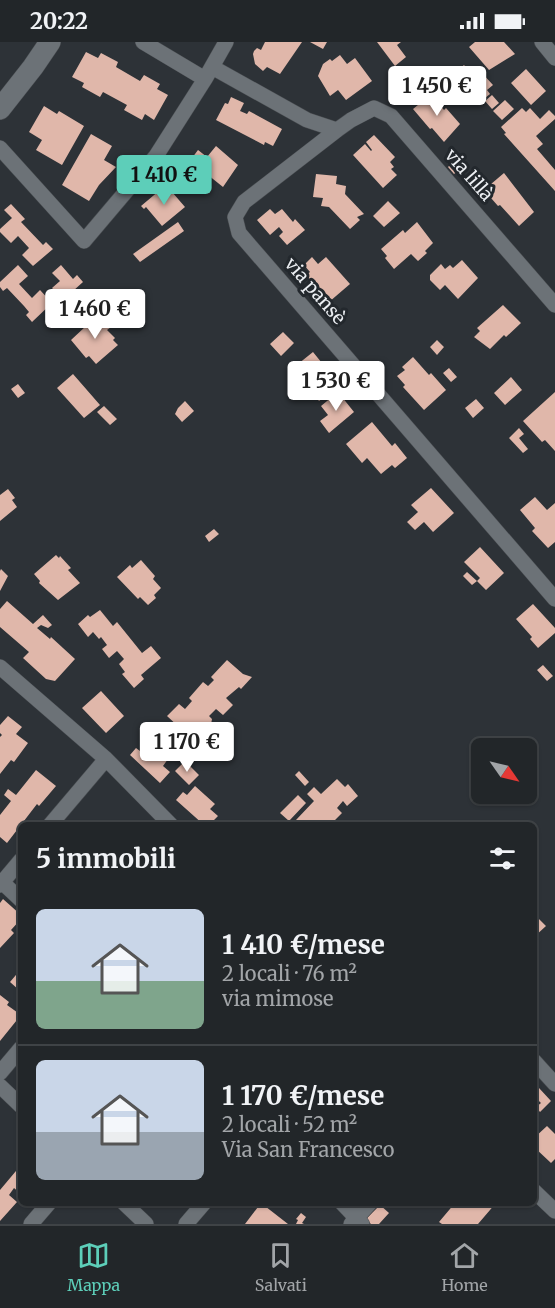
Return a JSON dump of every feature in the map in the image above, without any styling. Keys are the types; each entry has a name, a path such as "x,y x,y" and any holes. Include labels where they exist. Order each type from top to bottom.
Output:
{"main road":[{"path":"0,109 50,42"}],"street":[{"path":"143,42 307,120 338,130"},
{"path":"0,148 84,241 156,156 226,42"},
{"path":"542,42 555,58"},
{"name":"via lillà","path":"338,130 374,108 391,116 555,304"},
{"name":"via pansè","path":"338,130 244,202 235,217 239,233 555,599"},
{"path":"0,667 106,759 168,822"},
{"path":"53,822 106,759"},
{"path":"18,863 1,883 18,897"},
{"path":"0,1073 18,1052"},
{"path":"537,1064 555,1084"},
{"path":"0,1086 18,1103"},
{"path":"537,1194 555,1211"},
{"path":"32,1224 47,1206"},
{"path":"127,1206 146,1224"},
{"path":"186,1224 201,1206"},
{"path":"344,1206 356,1222 368,1206"}],"building":[{"path":"265,42 302,42 280,74 267,67 263,71 255,64 254,51 257,48 261,50"},
{"path":"310,42 327,42 323,49"},
{"path":"377,42 401,42 397,45 406,57 395,66"},
{"path":"475,42 504,42 515,54 489,70 469,47"},
{"path":"86,52 98,58 101,53 118,62 116,67 140,81 144,75 160,84 157,89 168,95 154,120 145,114 142,120 124,110 127,105 103,92 100,97 82,87 84,83 72,77"},
{"path":"340,55 347,64 355,58 372,81 346,100 338,90 330,96 318,76 323,64"},
{"path":"464,65 475,78 481,72 493,85 487,90 490,94 480,102 455,73"},
{"path":"526,69 546,91 531,105 511,83"},
{"path":"434,92 442,102 439,104 444,110 446,108 460,124 444,142 413,109"},
{"path":"492,95 499,103 492,109 485,101"},
{"path":"231,97 244,103 240,111 247,114 249,111 282,129 273,146 265,142 264,145 216,120"},
{"path":"505,100 514,109 502,120 493,111"},
{"path":"44,106 57,114 59,111 84,126 62,165 36,150 42,140 29,132"},
{"path":"522,108 526,112 530,108 540,119 549,110 555,116 555,119 536,136 543,144 537,149 555,170 555,191 504,134 506,133 501,127"},
{"path":"91,134 112,146 104,160 116,167 99,185 89,201 62,185"},
{"path":"374,135 395,157 390,162 394,167 391,169 397,175 383,188 353,155 365,144 371,151 366,142"},
{"path":"216,146 238,165 223,187 198,167 200,165 192,158 198,150 207,157"},
{"path":"452,163 459,170 454,174 448,167"},
{"path":"504,173 534,212 519,226 484,190"},
{"path":"316,174 337,176 336,184 346,186 345,194 364,214 357,217 360,220 350,229 329,207 321,206 323,198 313,197"},
{"path":"166,185 185,207 162,226 146,207 144,209 141,206"},
{"path":"388,201 400,213 384,227 373,216"},
{"path":"11,204 25,219 21,222 43,245 46,242 53,249 33,266 22,255 29,248 18,236 11,243 0,232 0,229 12,218 4,210"},
{"path":"270,209 275,214 282,209 293,222 295,219 305,230 287,245 279,236 283,232 279,227 270,235 257,220"},
{"path":"178,222 184,231 140,262 133,254"},
{"path":"417,222 433,243 418,261 411,254 394,269 381,249 403,230 405,233"},
{"path":"312,257 318,264 326,257 350,284 329,302 306,275 310,272 304,265"},
{"path":"462,260 478,278 458,299 445,285 440,290 430,280 430,275 441,264 445,269 450,265 453,268"},
{"path":"18,265 28,276 19,284 32,298 40,290 52,303 32,322 26,315 29,312 24,306 7,288 3,291 0,287 0,282"},
{"path":"61,265 73,279 77,275 83,282 63,300 52,288 60,281 52,273"},
{"path":"503,305 521,323 490,349 474,337 480,331 477,328"},
{"path":"100,313 111,327 107,330 118,345 96,364 89,356 86,358 71,340"},
{"path":"283,332 294,343 281,356 270,344"},
{"path":"437,340 444,347 437,355 430,347"},
{"path":"313,352 330,373 328,375 334,383 329,387 333,391 319,401 293,368"},
{"path":"413,357 446,390 424,410 403,387 405,385 397,376 405,370 402,367"},
{"path":"449,368 457,377 451,382 443,373"},
{"path":"73,374 100,405 84,418 57,388"},
{"path":"511,377 522,390 505,405 494,393"},
{"path":"18,384 25,393 18,398 11,389"},
{"path":"338,392 354,412 329,433 320,421 328,415 321,406"},
{"path":"555,392 555,451 545,440 542,442 523,421"},
{"path":"476,399 484,408 473,418 465,408"},
{"path":"185,401 194,411 182,422 175,414"},
{"path":"104,406 117,419 110,425 97,412"},
{"path":"372,422 392,446 395,443 407,458 395,468 392,465 381,474 367,458 362,463 346,444"},
{"path":"519,428 524,434 519,438 528,449 523,453 509,438"},
{"path":"431,488 454,513 433,532 424,522 415,530 407,522 418,512 411,505"},
{"path":"8,489 15,498 12,500 17,507 0,521 0,495"},
{"path":"535,497 547,510 555,503 555,542 548,548 532,531 535,528 520,510"},
{"path":"214,529 219,534 209,542 205,536"},
{"path":"480,547 504,573 486,590 477,581 480,578 464,562"},
{"path":"56,555 59,558 60,556 71,568 68,570 80,583 58,600 39,583 40,581 34,574"},
{"path":"141,560 155,576 153,579 161,588 154,595 156,598 148,605 140,597 138,599 117,577 130,565 132,568"},
{"path":"1,569 8,576 0,591 0,571"},
{"path":"467,572 477,581 472,585 463,576"},
{"path":"7,601 33,624 43,615 52,625 48,628 41,625 37,628 50,639 51,637 75,659 55,681 46,679 23,658 29,652 0,627 0,609"},
{"path":"533,604 555,628 555,633 538,648 530,639 532,637 516,619"},
{"path":"100,610 113,626 117,622 142,653 151,646 161,658 141,675 144,679 134,688 122,674 125,672 119,664 124,659 117,651 109,658 102,649 107,645 101,637 99,639 93,632 88,637 78,624 88,615 90,617"},
{"path":"227,660 243,674 252,677 241,689 239,687 226,698 233,705 223,715 216,709 209,716 212,719 210,730 204,722 193,735 183,725 180,728 167,716 179,704 185,709 192,701 189,698 203,682 208,686 214,680 211,677"},
{"path":"543,665 553,676 547,681 537,670"},
{"path":"101,691 124,716 106,733 82,708"},
{"path":"8,716 22,727 16,734 28,743 14,762 11,760 0,774 0,737 2,735 0,725"},
{"path":"149,741 168,759 163,766 170,772 160,783 130,755 136,748 140,751"},
{"path":"185,761 199,775 189,785 175,771"},
{"path":"36,770 56,786 39,806 37,804 23,822 18,822 18,829 7,843 0,837 0,815 11,801 4,795 8,789 16,795"},
{"path":"299,771 309,782 305,786 295,775"},
{"path":"337,779 345,787 348,784 358,796 347,806 343,801 337,808 342,813 335,820 337,822 298,822 296,820 314,801 307,794 314,787 321,794"},
{"path":"195,786 215,804 210,809 218,816 212,822 201,822 176,800 183,792 187,795"},
{"path":"298,795 306,803 289,821 280,813"},
{"path":"3,899 18,912 18,922 11,930 14,933 0,948 0,903"},
{"path":"537,917 546,926 537,934"},
{"path":"18,973 18,989 10,982"},
{"path":"0,995 9,1002 7,1005 18,1013 18,1019 0,1041"},
{"path":"539,1088 551,1101 540,1112 537,1108 541,1103 537,1099"},
{"path":"547,1126 555,1134 555,1159 551,1163 537,1150 537,1135"},
{"path":"18,1169 18,1191 14,1188 9,1195 17,1202 0,1221 0,1190"},
{"path":"259,1206 265,1206 288,1224 245,1224"},
{"path":"379,1206 389,1213 379,1224 371,1224 366,1219"},
{"path":"452,1206 493,1206 478,1224 442,1224 439,1222"},
{"path":"301,1213 306,1217 302,1223 304,1224 296,1224 298,1220 296,1219"}]}
